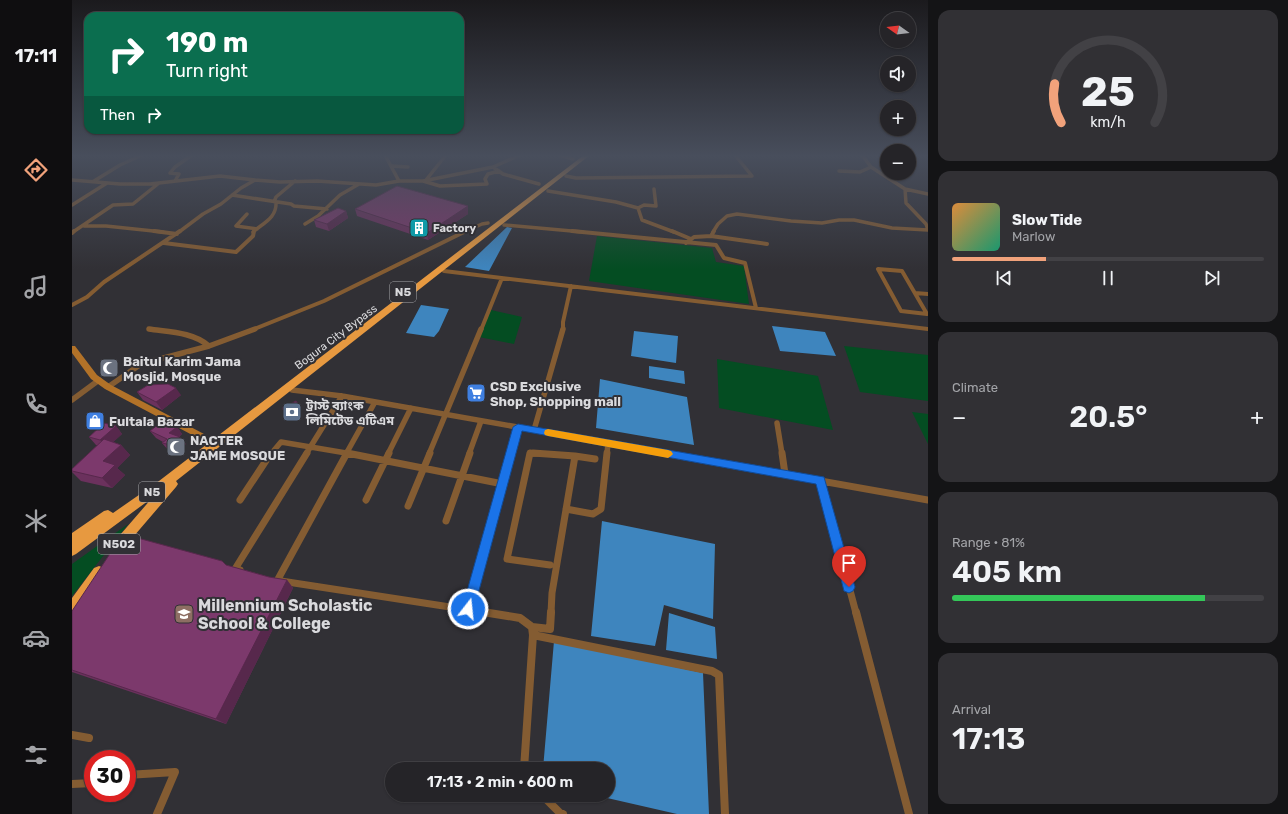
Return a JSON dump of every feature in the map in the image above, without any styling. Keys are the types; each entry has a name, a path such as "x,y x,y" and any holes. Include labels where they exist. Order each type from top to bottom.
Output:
{"highway":[{"name":"Bogura City Bypass","path":"227,430 534,193"},
{"name":"Bogura City Bypass","path":"227,430 539,193"},
{"name":"N5","path":"72,540 227,430"},
{"name":"N5","path":"72,550 163,484 227,430"},
{"name":"N502","path":"72,609 125,535 173,483"}],"main road":[{"path":"72,348 94,377 108,387 200,436"}],"street":[{"path":"72,205 90,193"},
{"path":"72,233 113,205 133,204 147,193"},
{"path":"72,305 87,297 104,282 164,243 203,214 221,204 235,193"},
{"path":"164,243 233,252 253,236 253,232 257,228 269,221 275,212 276,197 281,193"},
{"path":"305,224 313,220 343,193"},
{"path":"557,193 623,202 638,208 644,205 656,206 654,193"},
{"path":"712,236 718,224 727,216 737,214 791,221 822,222 854,220 892,228 928,230 926,224 906,203 905,193"},
{"path":"232,195 291,204 294,206 326,209"},
{"path":"638,208 642,220 691,239"},
{"path":"247,214 235,225 257,228"},
{"path":"108,387 141,364 209,346 324,301 471,229 488,223"},
{"path":"504,225 716,246 720,256 727,260 745,263 756,308"},
{"path":"84,226 106,226 177,234"},
{"path":"686,243 700,235 767,244"},
{"path":"878,269 902,272 928,315 901,311 878,269"},
{"path":"444,271 928,329"},
{"path":"408,506 502,278"},
{"path":"534,430 564,326 563,322 571,286"},
{"path":"914,293 928,294"},
{"path":"150,329 195,337 205,341 209,346"},
{"path":"72,400 99,380"},
{"path":"292,390 342,396 928,500"},
{"path":"249,573 235,569 342,396"},
{"path":"375,402 347,454 274,580 520,618 532,631 712,671 719,675 725,814"},
{"path":"366,500 411,408"},
{"path":"446,521 481,421"},
{"path":"777,423 785,474"},
{"path":"468,609 518,427"},
{"path":"240,500 278,444 286,442 503,484"},
{"path":"566,509 593,514 601,510 608,443"},
{"path":"550,566 507,559 530,453 596,459"},
{"path":"532,631 550,628 552,593 575,456"},
{"path":"820,480 909,814"},
{"path":"524,762 532,631"},
{"path":"72,735 89,738"},
{"path":"136,774 175,772 157,814"},
{"path":"72,784 84,783"},
{"path":"549,802 563,814"}],"green space":[{"path":"597,236 712,248 716,262 744,266 749,304 589,281"},
{"path":"491,310 522,317 514,344 479,337"},
{"path":"844,346 928,355 928,401 860,392"},
{"path":"717,359 818,376 833,430 719,408"},
{"path":"912,412 928,414 928,444"},
{"path":"128,524 72,596 72,564"}],"water":[{"path":"507,227 512,228 489,271 465,267"},
{"path":"421,305 449,309 439,331 434,337 406,333"},
{"path":"772,326 825,332 836,356 780,351"},
{"path":"634,331 678,336 676,363 631,356"},
{"path":"649,366 684,371 685,384 649,378"},
{"path":"600,379 687,397 694,445 596,428"},
{"path":"602,521 715,544 713,619 664,605 655,646 591,636"},
{"path":"669,613 715,627 717,659 666,650"},
{"path":"554,641 703,673 709,814 677,814 615,800 615,762 544,762"}],"building":[{"name":"Factory","path":"384,193 422,193 468,206 427,233 355,209"},
{"path":"338,208 346,211 327,224 314,220"},
{"path":"168,384 176,388 156,402 137,392 148,385"},
{"path":"296,401 299,405 285,412 282,408"},
{"path":"164,420 177,427 169,433 180,437 171,445 162,443 167,439 150,431"},
{"path":"104,423 116,426 100,440 89,437"},
{"path":"104,439 121,445 103,461 115,465 102,478 72,471 72,469"},
{"name":"Millennium Scholastic School & College","path":"123,534 222,561 226,565 269,577 287,580 216,719 72,670 72,611"}],"slow traffic":[{"path":"548,433 668,454"}],"place":[{"name":"Factory","path":"419,228"},
{"name":"Baitul Karim Jama Mosjid, Mosque","path":"109,368"},
{"name":"CSD Exclusive Shop, Shopping mall","path":"476,393"},
{"name":"ট্রাস্ট ব্যাংক লিমিটেড এটিএম","path":"292,412"},
{"name":"Fultala Bazar","path":"95,421"},
{"name":"NACTER JAME MOSQUE","path":"176,447"},
{"name":"Millennium Scholastic School & College","path":"184,614"}],"route":[{"path":"468,609 518,427 820,480 849,587"}]}
